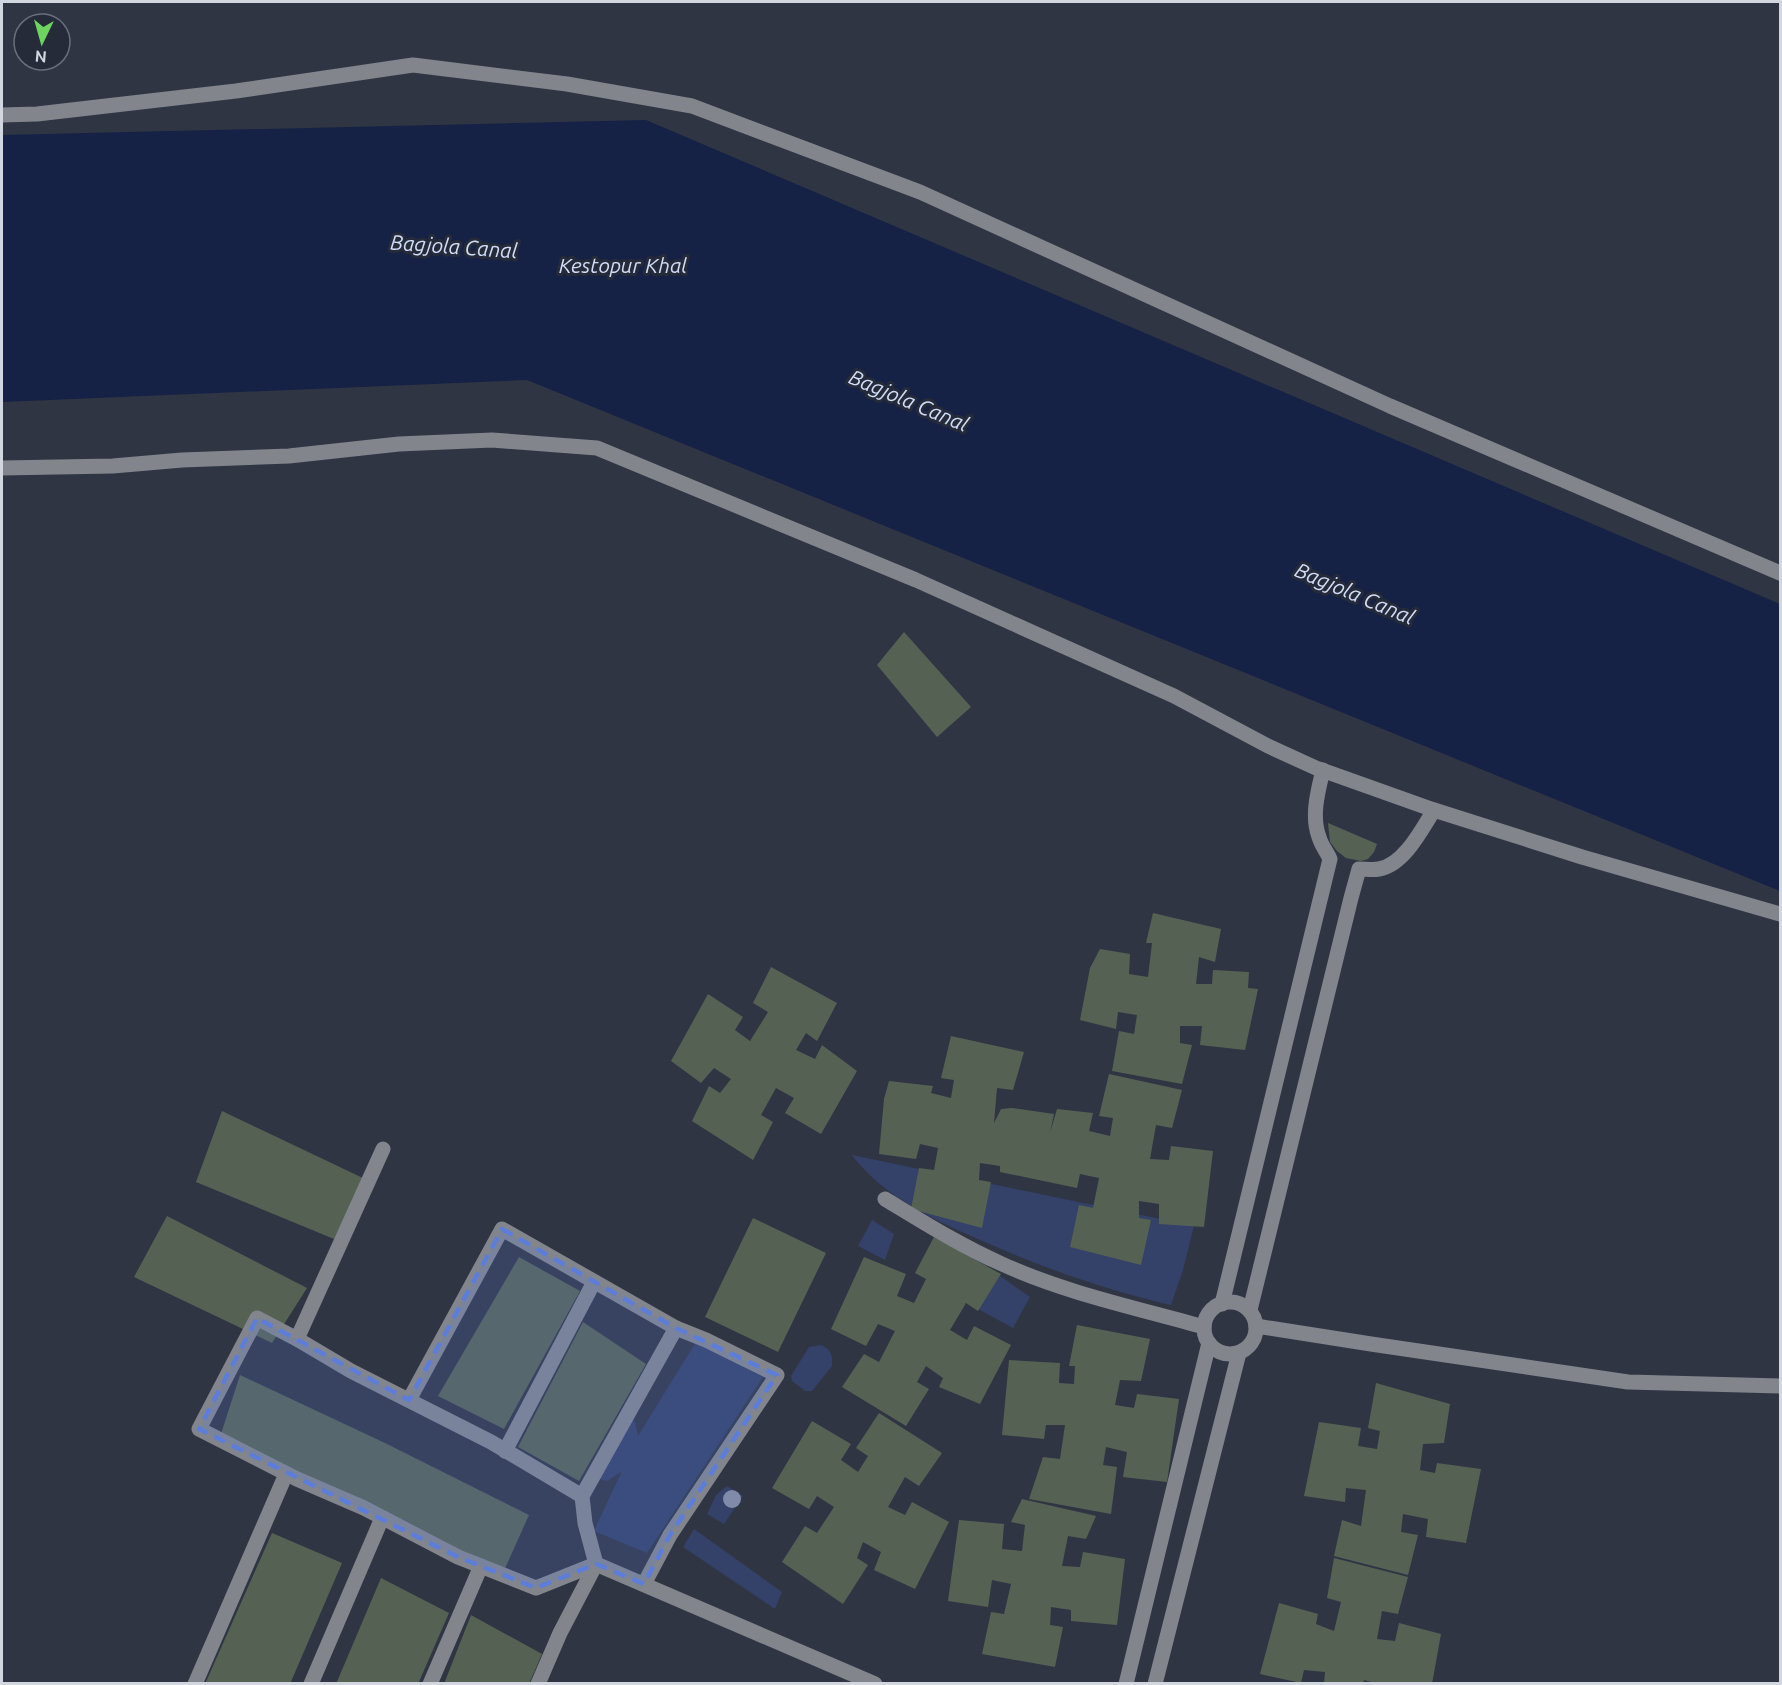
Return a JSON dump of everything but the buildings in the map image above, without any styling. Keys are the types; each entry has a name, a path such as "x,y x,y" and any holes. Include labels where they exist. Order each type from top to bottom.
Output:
{"street":[{"path":"2,116 236,91 413,65 567,84 692,106 920,192 1390,406 1780,573"},
{"path":"2,468 112,466 182,460 289,456 399,444 492,440 597,448 916,580 1174,696 1268,746 1323,770 1434,810 1582,857 1780,914"},
{"path":"1222,1304 1330,859 1318,837 1316,818 1316,800 1323,770"},
{"path":"1250,1310 1359,869 1381,868 1396,860 1412,845 1434,810"},
{"path":"297,1339 382,1149"},
{"path":"885,1199 944,1234 1002,1264 1063,1286 1204,1327"},
{"path":"409,1400 502,1229 676,1328 777,1375 670,1535 644,1584"},
{"path":"505,1451 594,1282"},
{"path":"1155,1683 1239,1353 1252,1342 1256,1334 1255,1317 1250,1310 1234,1302 1222,1304 1210,1311 1204,1327 1205,1335 1209,1343 1222,1353 1239,1353"},
{"path":"582,1496 486,1439 351,1371 257,1318 199,1430 434,1545 536,1588 596,1564 875,1683"},
{"path":"1256,1326 1628,1382 1780,1386"},
{"path":"538,1683 596,1564 585,1523 582,1496 676,1328"},
{"path":"1126,1683 1209,1343"},
{"path":"195,1683 286,1474"},
{"path":"311,1683 382,1518"},
{"path":"430,1683 481,1566"}],"highlighted area":[{"path":"502,1229 676,1328 777,1375 670,1535 644,1584 596,1564 536,1588 458,1557 199,1429 257,1318 409,1400"}],"shaded area":[{"path":"852,1155 1194,1226 1171,1305 1123,1293 1054,1270 949,1226 895,1196 879,1184"},
{"path":"872,1220 894,1234 885,1260 858,1246"},
{"path":"1000,1276 1030,1297 1013,1328 978,1309"},
{"path":"696,1342 763,1377 647,1553 594,1531 622,1471 607,1481 592,1477 627,1415 635,1422 638,1436"},
{"path":"821,1345 831,1353 832,1366 812,1391 805,1391 792,1381 791,1376 809,1347"},
{"path":"727,1486 743,1496 724,1524 707,1514 716,1495"},
{"path":"694,1529 782,1592 775,1609 683,1547"}],"water":[{"name":"Kestopur Khal","path":"646,120 1780,604 1780,891 527,380 2,402 2,135"}],"water label":[{"name":"Bagjola Canal","path":"454,246"},
{"name":"Bagjola Canal","path":"909,400"},
{"name":"Bagjola Canal","path":"1355,593"}]}
